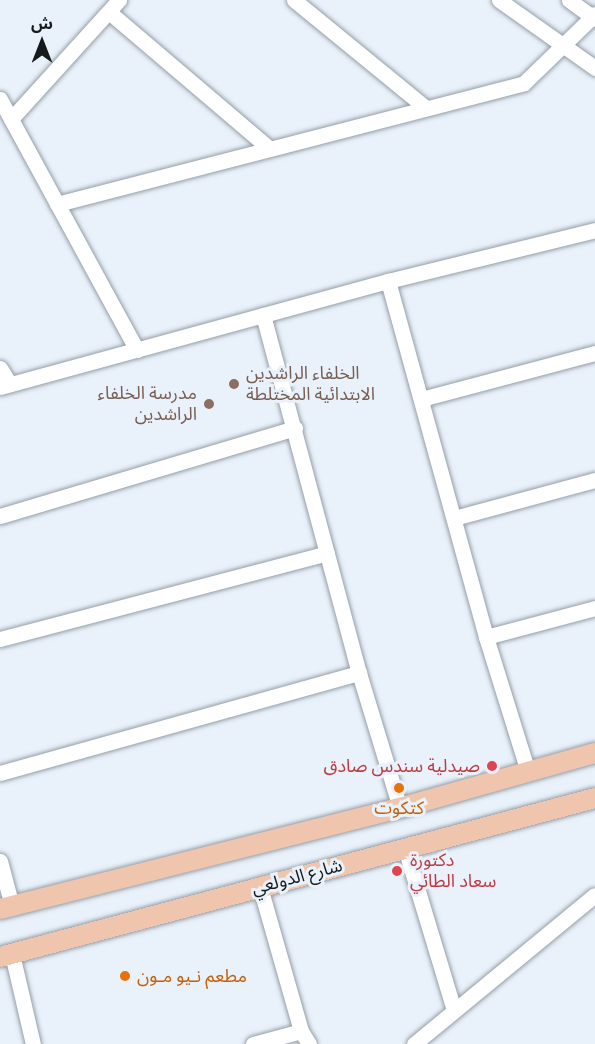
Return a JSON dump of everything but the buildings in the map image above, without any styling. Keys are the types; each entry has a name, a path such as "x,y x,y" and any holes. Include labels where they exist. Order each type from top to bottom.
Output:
{"main road":[{"path":"6,908 400,808 595,753"},
{"name":"شارع الدولعي","path":"6,955 595,798"}],"street":[{"path":"11,119 119,0"},
{"path":"294,0 426,108"},
{"path":"499,0 595,68"},
{"path":"57,204 524,83 594,17 569,0"},
{"path":"109,12 270,148"},
{"path":"0,99 137,350"},
{"path":"0,368 5,386 388,281 594,232"},
{"path":"388,281 486,637 528,772"},
{"path":"263,315 359,673 400,808"},
{"path":"421,399 595,353"},
{"path":"0,516 295,428"},
{"path":"454,518 595,480"},
{"path":"0,639 327,553"},
{"path":"486,637 595,608"},
{"path":"0,773 359,673"},
{"path":"405,848 454,1010"},
{"path":"0,861 6,908"},
{"path":"253,1044 305,1038 260,887"},
{"path":"414,1044 595,895"},
{"path":"6,955 33,1044"}],"place":[{"name":"الخلفاء الراشدين الابتدائية المختلطة","path":"234,384"},
{"name":"مدرسة الخلفاء الراشدين","path":"209,404"},
{"name":"صيدلية سندس صادق","path":"492,766"},
{"name":"كتكوت","path":"399,788"},
{"name":"دكتورة سعاد الطائي","path":"397,871"},
{"name":"مطعم نـيو مـون","path":"125,976"}]}
